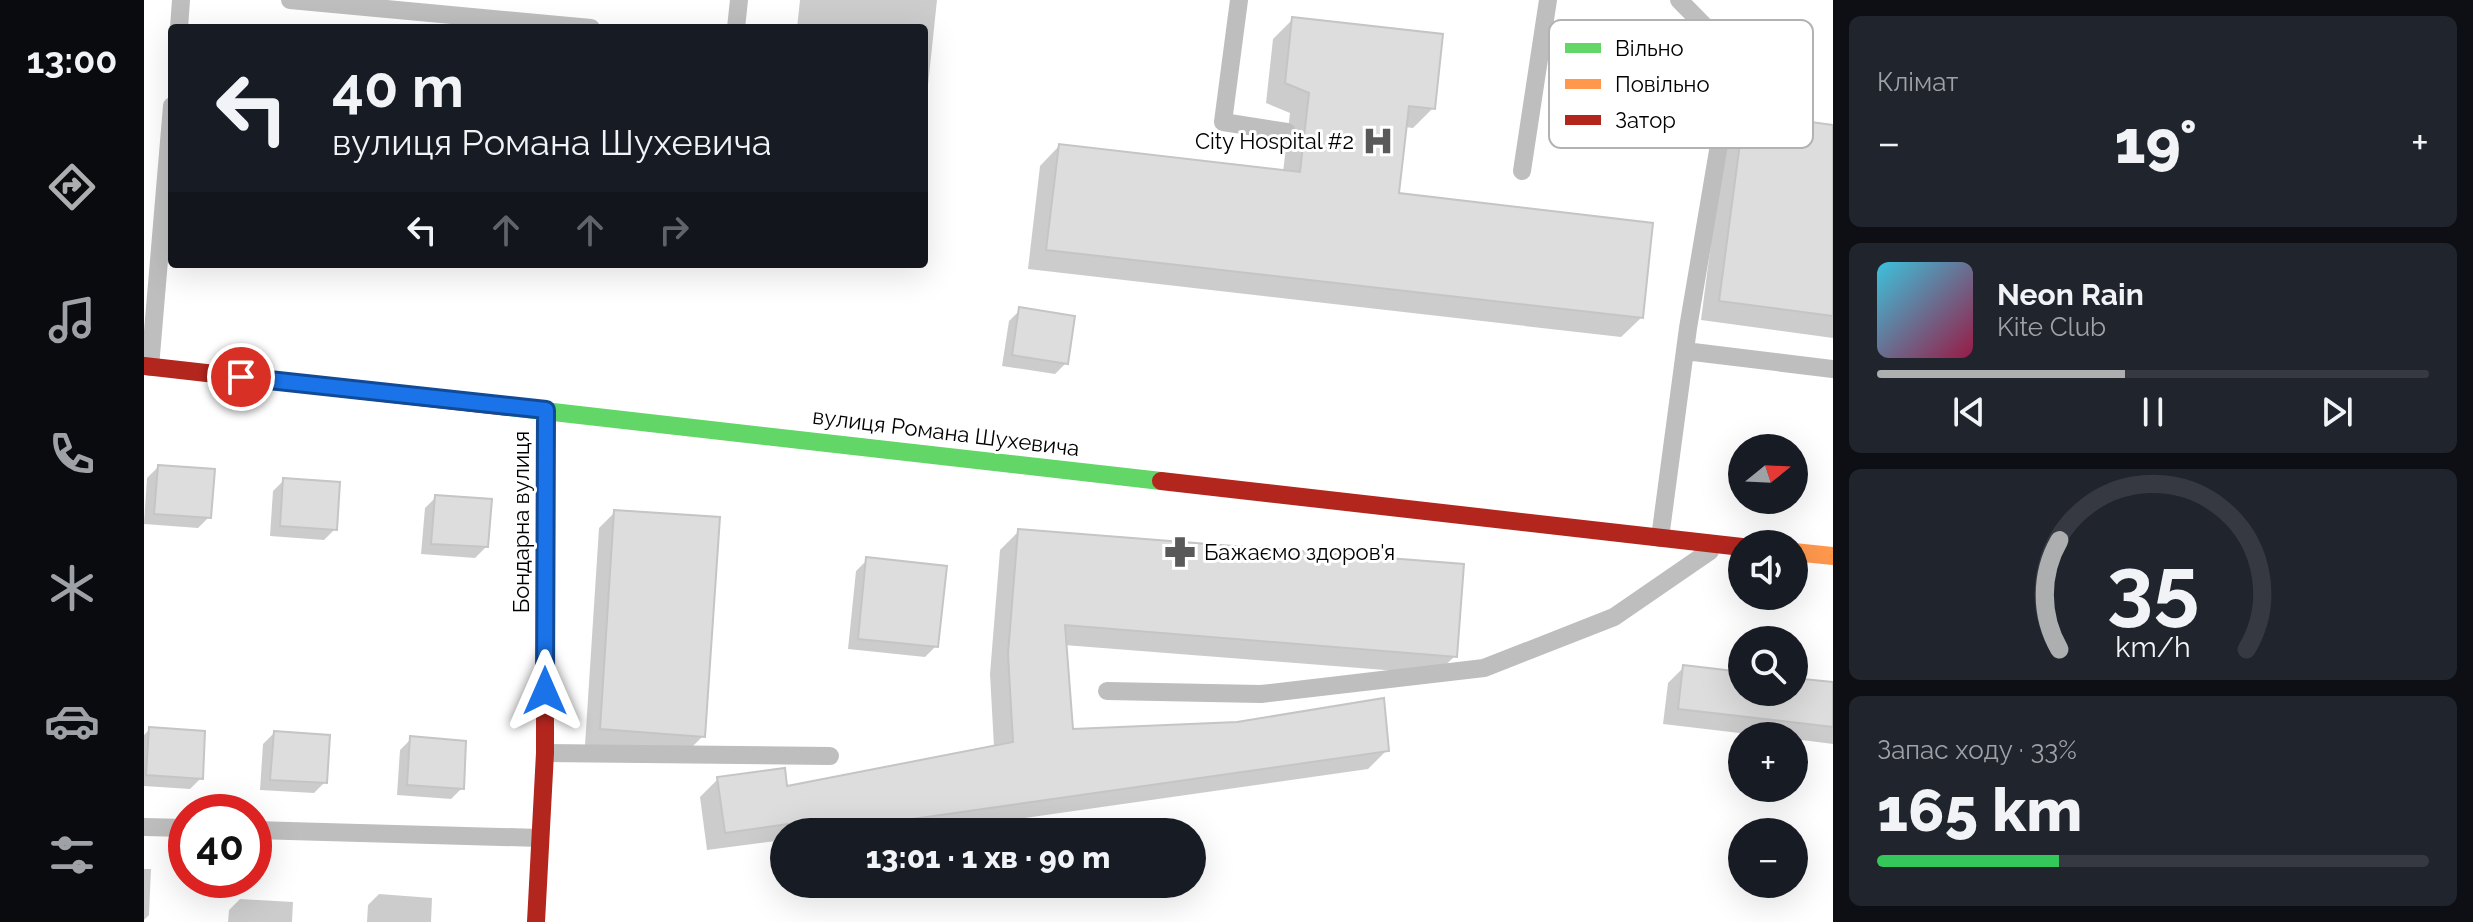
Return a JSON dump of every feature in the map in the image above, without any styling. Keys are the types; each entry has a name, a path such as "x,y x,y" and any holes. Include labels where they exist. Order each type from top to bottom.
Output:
{"street":[{"name":"вулиця Романа Шухевича","path":"147,366 1728,546"},
{"name":"Бондарна вулиця","path":"536,922 545,753 546,410"},
{"path":"1808,553 1833,556"}],"lane":[{"path":"179,24 181,0"},
{"path":"290,0 548,24"},
{"path":"736,24 739,0"},
{"path":"1239,0 1223,122 1287,132"},
{"path":"1522,171 1548,0"},
{"path":"1679,0 1699,20"},
{"path":"147,366 168,148"},
{"path":"1660,538 1685,351 1719,148"},
{"path":"1685,351 1833,369"},
{"path":"1107,691 1261,694 1484,668 1614,617 1719,545"},
{"path":"545,753 830,756"},
{"path":"144,827 168,828"},
{"path":"272,831 540,838"}],"building":[{"path":"1292,17 1443,34 1435,109 1409,106 1399,193 1653,223 1643,318 1046,250 1059,144 1300,172 1309,93 1285,83"},
{"path":"1813,122 1833,125 1833,316 1719,301 1739,148 1813,148"},
{"path":"1019,307 1075,316 1068,364 1012,355"},
{"path":"158,465 215,469 211,518 154,514"},
{"path":"283,478 340,482 337,530 280,526"},
{"path":"435,495 492,499 488,547 431,544"},
{"path":"614,510 720,517 705,737 600,729"},
{"path":"1018,529 1464,564 1457,657 1065,625 1073,729 1237,722 1384,698 1389,751 919,818 770,818 770,827 725,833 717,777 785,768 787,786 1013,742 1008,654"},
{"path":"866,557 947,566 938,647 858,639"},
{"path":"1683,665 1728,670 1728,706 1808,706 1808,679 1833,682 1833,727 1678,709"},
{"path":"149,727 205,731 203,779 146,775"},
{"path":"274,731 330,735 327,783 270,780"},
{"path":"410,736 466,741 464,789 407,785"}],"traffic: fast":[{"path":"509,407 1161,481"}],"traffic: slow":[{"path":"545,661 546,410"},
{"path":"1808,553 1833,556"}],"traffic: jam":[{"path":"144,366 509,407"},
{"path":"1161,481 1728,545"},
{"path":"536,922 545,753 545,661"}],"place":[{"name":"City Hospital #2","path":"1378,141"},
{"name":"Бажаємо здоров'я","path":"1180,552"}],"route":[{"path":"241,377 546,410 545,691"}]}
